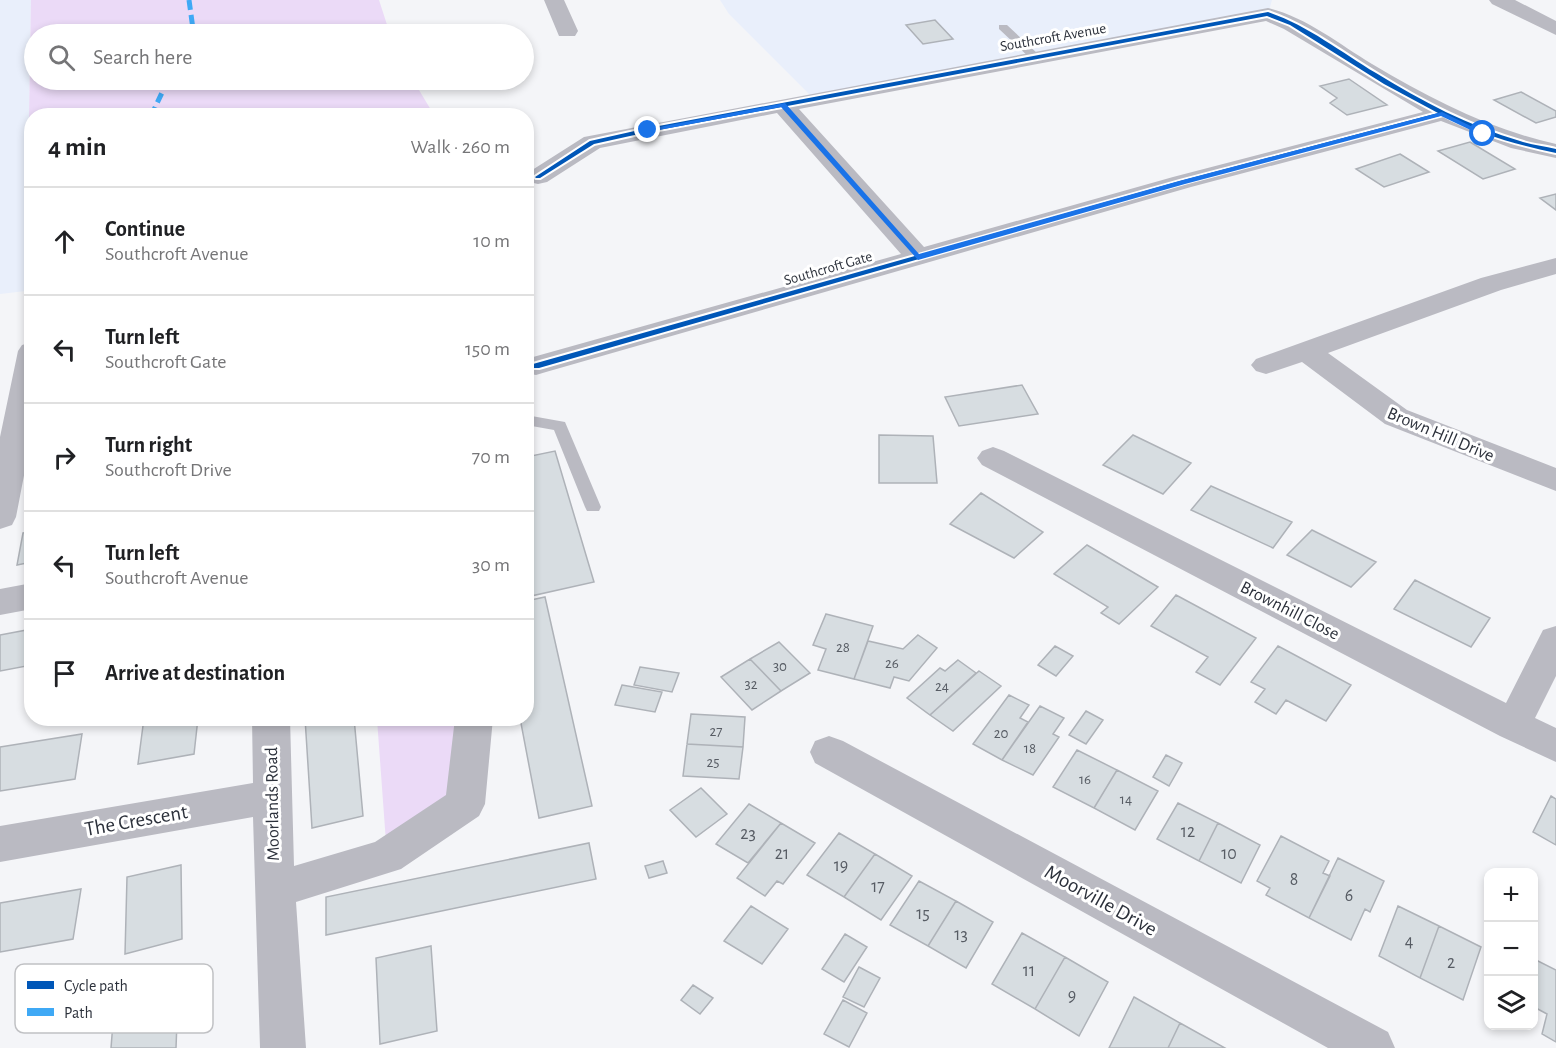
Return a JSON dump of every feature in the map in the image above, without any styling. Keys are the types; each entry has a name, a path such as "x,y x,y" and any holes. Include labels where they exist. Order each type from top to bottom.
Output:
{"street":[{"path":"554,0 567,31"},
{"path":"1499,0 1556,29"},
{"name":"Southcroft Avenue","path":"541,179 592,142 1034,56 1268,14 1292,24 1442,114 1483,134 1525,147 1556,151"},
{"path":"783,105 918,257"},
{"name":"Southcroft Gate","path":"536,366 651,346 918,257 1182,182 1442,114"},
{"path":"1266,365 1491,284 1556,266"},
{"name":"Brown Hill Drive","path":"1306,351 1396,417 1556,480"},
{"path":"0,517 24,392"},
{"name":"Brownhill Close","path":"993,458 1034,464 1513,725 1556,746"},
{"path":"0,602 24,598"},
{"path":"1513,725 1556,640"},
{"name":"Moorlands Road","path":"271,726 274,890 283,1048"},
{"name":"Moorlands Road","path":"274,890 387,856 465,804 473,726"},
{"name":"Moorville Drive","path":"829,752 1372,1048"},
{"name":"The Crescent","path":"0,844 271,797"}],"lane":[{"path":"1003,27 1034,56"},
{"path":"534,421 560,426 593,507"}],"shaded area":[{"path":"0,0 31,0 31,24 24,24 24,90 29,90 29,108 24,108 24,291 0,294"},
{"path":"31,0 379,0 387,24 31,24"},
{"path":"720,0 1272,0 1268,14 814,99 729,14"},
{"path":"29,90 419,90 430,108 29,108"},
{"path":"378,726 473,726 465,804 387,856"}],"building":[{"path":"935,20 953,39 923,44 906,25"},
{"path":"1349,79 1387,105 1347,115 1330,103 1337,98 1320,86"},
{"path":"1521,92 1556,111 1556,117 1536,123 1494,100"},
{"path":"1470,142 1515,169 1483,179 1438,151"},
{"path":"1400,154 1429,172 1384,187 1356,169"},
{"path":"1556,194 1556,210 1540,198"},
{"path":"1022,385 1038,414 959,426 945,397"},
{"path":"879,435 933,436 937,483 879,483"},
{"path":"1133,435 1191,463 1163,494 1103,465"},
{"path":"555,451 594,582 534,595 534,455"},
{"path":"1211,486 1292,522 1273,548 1191,510"},
{"path":"981,493 1043,532 1014,558 950,524"},
{"path":"1312,530 1376,562 1351,587 1287,555"},
{"path":"23,533 24,564 17,565"},
{"path":"1087,545 1158,587 1119,624 1101,613 1108,607 1054,574"},
{"path":"1415,580 1490,618 1471,647 1394,609"},
{"path":"1176,595 1256,638 1220,685 1196,672 1208,657 1151,626"},
{"path":"545,597 592,806 539,818 522,726 534,726 534,599"},
{"path":"826,614 873,626 854,679 818,670 826,649 813,645"},
{"path":"24,630 24,666 0,671 0,635"},
{"path":"918,635 937,648 909,681 894,677 890,688 854,679 868,641 903,649"},
{"path":"779,642 810,673 781,691 750,659"},
{"path":"1055,646 1073,656 1056,676 1038,665"},
{"path":"1278,646 1351,685 1326,721 1286,700 1276,714 1255,702 1265,689 1251,682"},
{"path":"750,659 781,691 752,710 721,677"},
{"path":"958,660 976,673 930,715 907,698 940,668 945,671"},
{"path":"640,667 679,673 672,692 634,685"},
{"path":"979,671 1001,686 953,731 930,715"},
{"path":"622,685 662,692 655,712 615,705"},
{"path":"1009,695 1029,705 1020,718 1028,722 1002,760 973,744"},
{"path":"1040,706 1064,718 1053,734 1059,737 1033,775 1002,760"},
{"path":"1086,711 1103,720 1086,744 1069,735"},
{"path":"691,714 745,717 743,747 687,744"},
{"path":"143,726 197,726 194,754 138,764"},
{"path":"306,726 355,726 363,816 312,828"},
{"path":"82,734 75,779 0,791 0,747"},
{"path":"687,744 743,747 739,779 683,776"},
{"path":"1077,750 1117,770 1094,808 1053,787"},
{"path":"1166,755 1182,763 1169,786 1153,777"},
{"path":"1117,770 1158,791 1135,830 1094,808"},
{"path":"701,788 727,814 696,837 670,810"},
{"path":"1551,796 1556,799 1556,845 1533,832"},
{"path":"1178,803 1218,823 1199,861 1157,839"},
{"path":"749,804 781,823 748,863 716,844"},
{"path":"781,823 815,843 783,884 777,881 765,896 737,878"},
{"path":"1218,823 1260,845 1241,883 1199,861"},
{"path":"839,833 875,854 844,897 807,875"},
{"path":"1281,836 1329,861 1323,873 1330,876 1309,918 1266,895 1270,888 1257,881"},
{"path":"589,843 596,879 326,935 326,897"},
{"path":"875,854 912,876 881,920 844,897"},
{"path":"1338,858 1384,881 1370,912 1365,909 1351,940 1309,918"},
{"path":"663,861 667,873 649,878 645,866"},
{"path":"181,865 182,939 125,954 127,877"},
{"path":"919,881 956,901 928,946 890,925"},
{"path":"81,889 73,939 0,952 0,903"},
{"path":"956,901 993,922 966,968 928,946"},
{"path":"751,906 788,929 762,964 724,941"},
{"path":"1398,906 1439,926 1420,978 1379,956"},
{"path":"1439,926 1481,947 1463,1000 1420,978"},
{"path":"1022,933 1065,957 1035,1009 992,984"},
{"path":"845,934 867,947 844,982 822,969"},
{"path":"431,946 437,1031 380,1044 376,958"},
{"path":"1065,957 1108,982 1079,1036 1035,1009"},
{"path":"1538,961 1556,970 1556,1042 1542,1034 1547,1014 1538,1009"},
{"path":"859,967 880,978 864,1007 843,997"},
{"path":"693,985 713,998 700,1014 681,1000"},
{"path":"1134,997 1180,1023 1168,1048 1109,1048"},
{"path":"843,1000 867,1013 849,1047 824,1034"},
{"path":"1180,1023 1225,1048 1168,1048"},
{"path":"112,1033 177,1033 176,1048 111,1048"}],"marked path":[{"path":"189,0 192,24"},
{"path":"155,108 163,90"}],"cycle path":[{"path":"538,177 592,142 1268,14 1292,24 1419,101 1452,117 1485,132 1556,151"},
{"path":"536,366 1182,182 1441,114"}],"route":[{"path":"648,130 783,105 918,257 1182,182 1442,114 1483,134"}]}
